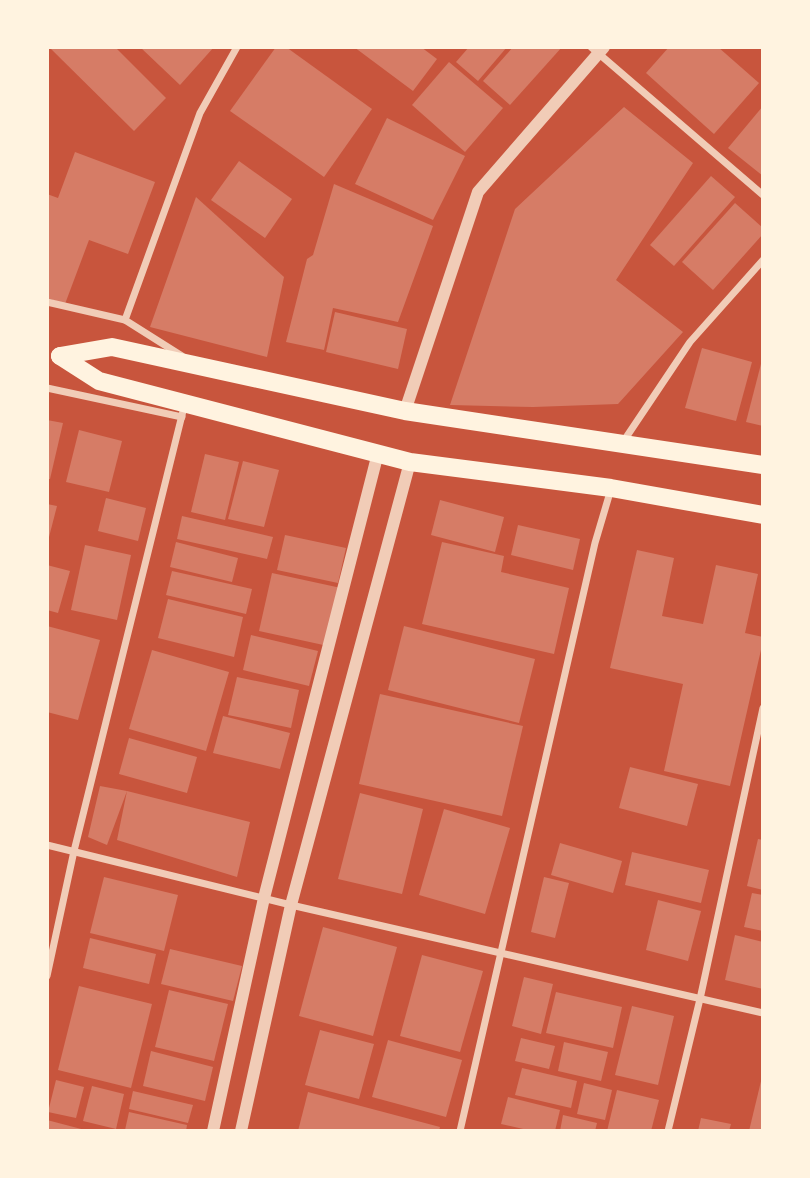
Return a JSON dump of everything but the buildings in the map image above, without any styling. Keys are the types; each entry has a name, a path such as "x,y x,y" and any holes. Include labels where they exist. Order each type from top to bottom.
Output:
{"main road":[{"path":"763,465 405,411 112,347 60,356 99,381 183,410 410,462 611,488 763,515"}],"street":[{"path":"125,320 201,113 237,47"},
{"path":"405,411 478,192 598,49 763,195"},
{"path":"622,443 691,342 763,260"},
{"path":"47,302 125,320 198,366"},
{"path":"47,388 183,410 74,851 47,976"},
{"path":"213,1131 264,898 378,453"},
{"path":"242,1131 292,905 410,462"},
{"path":"460,1131 595,543 611,488"},
{"path":"668,1131 700,999 763,708"},
{"path":"47,845 292,905 763,1013"}]}
